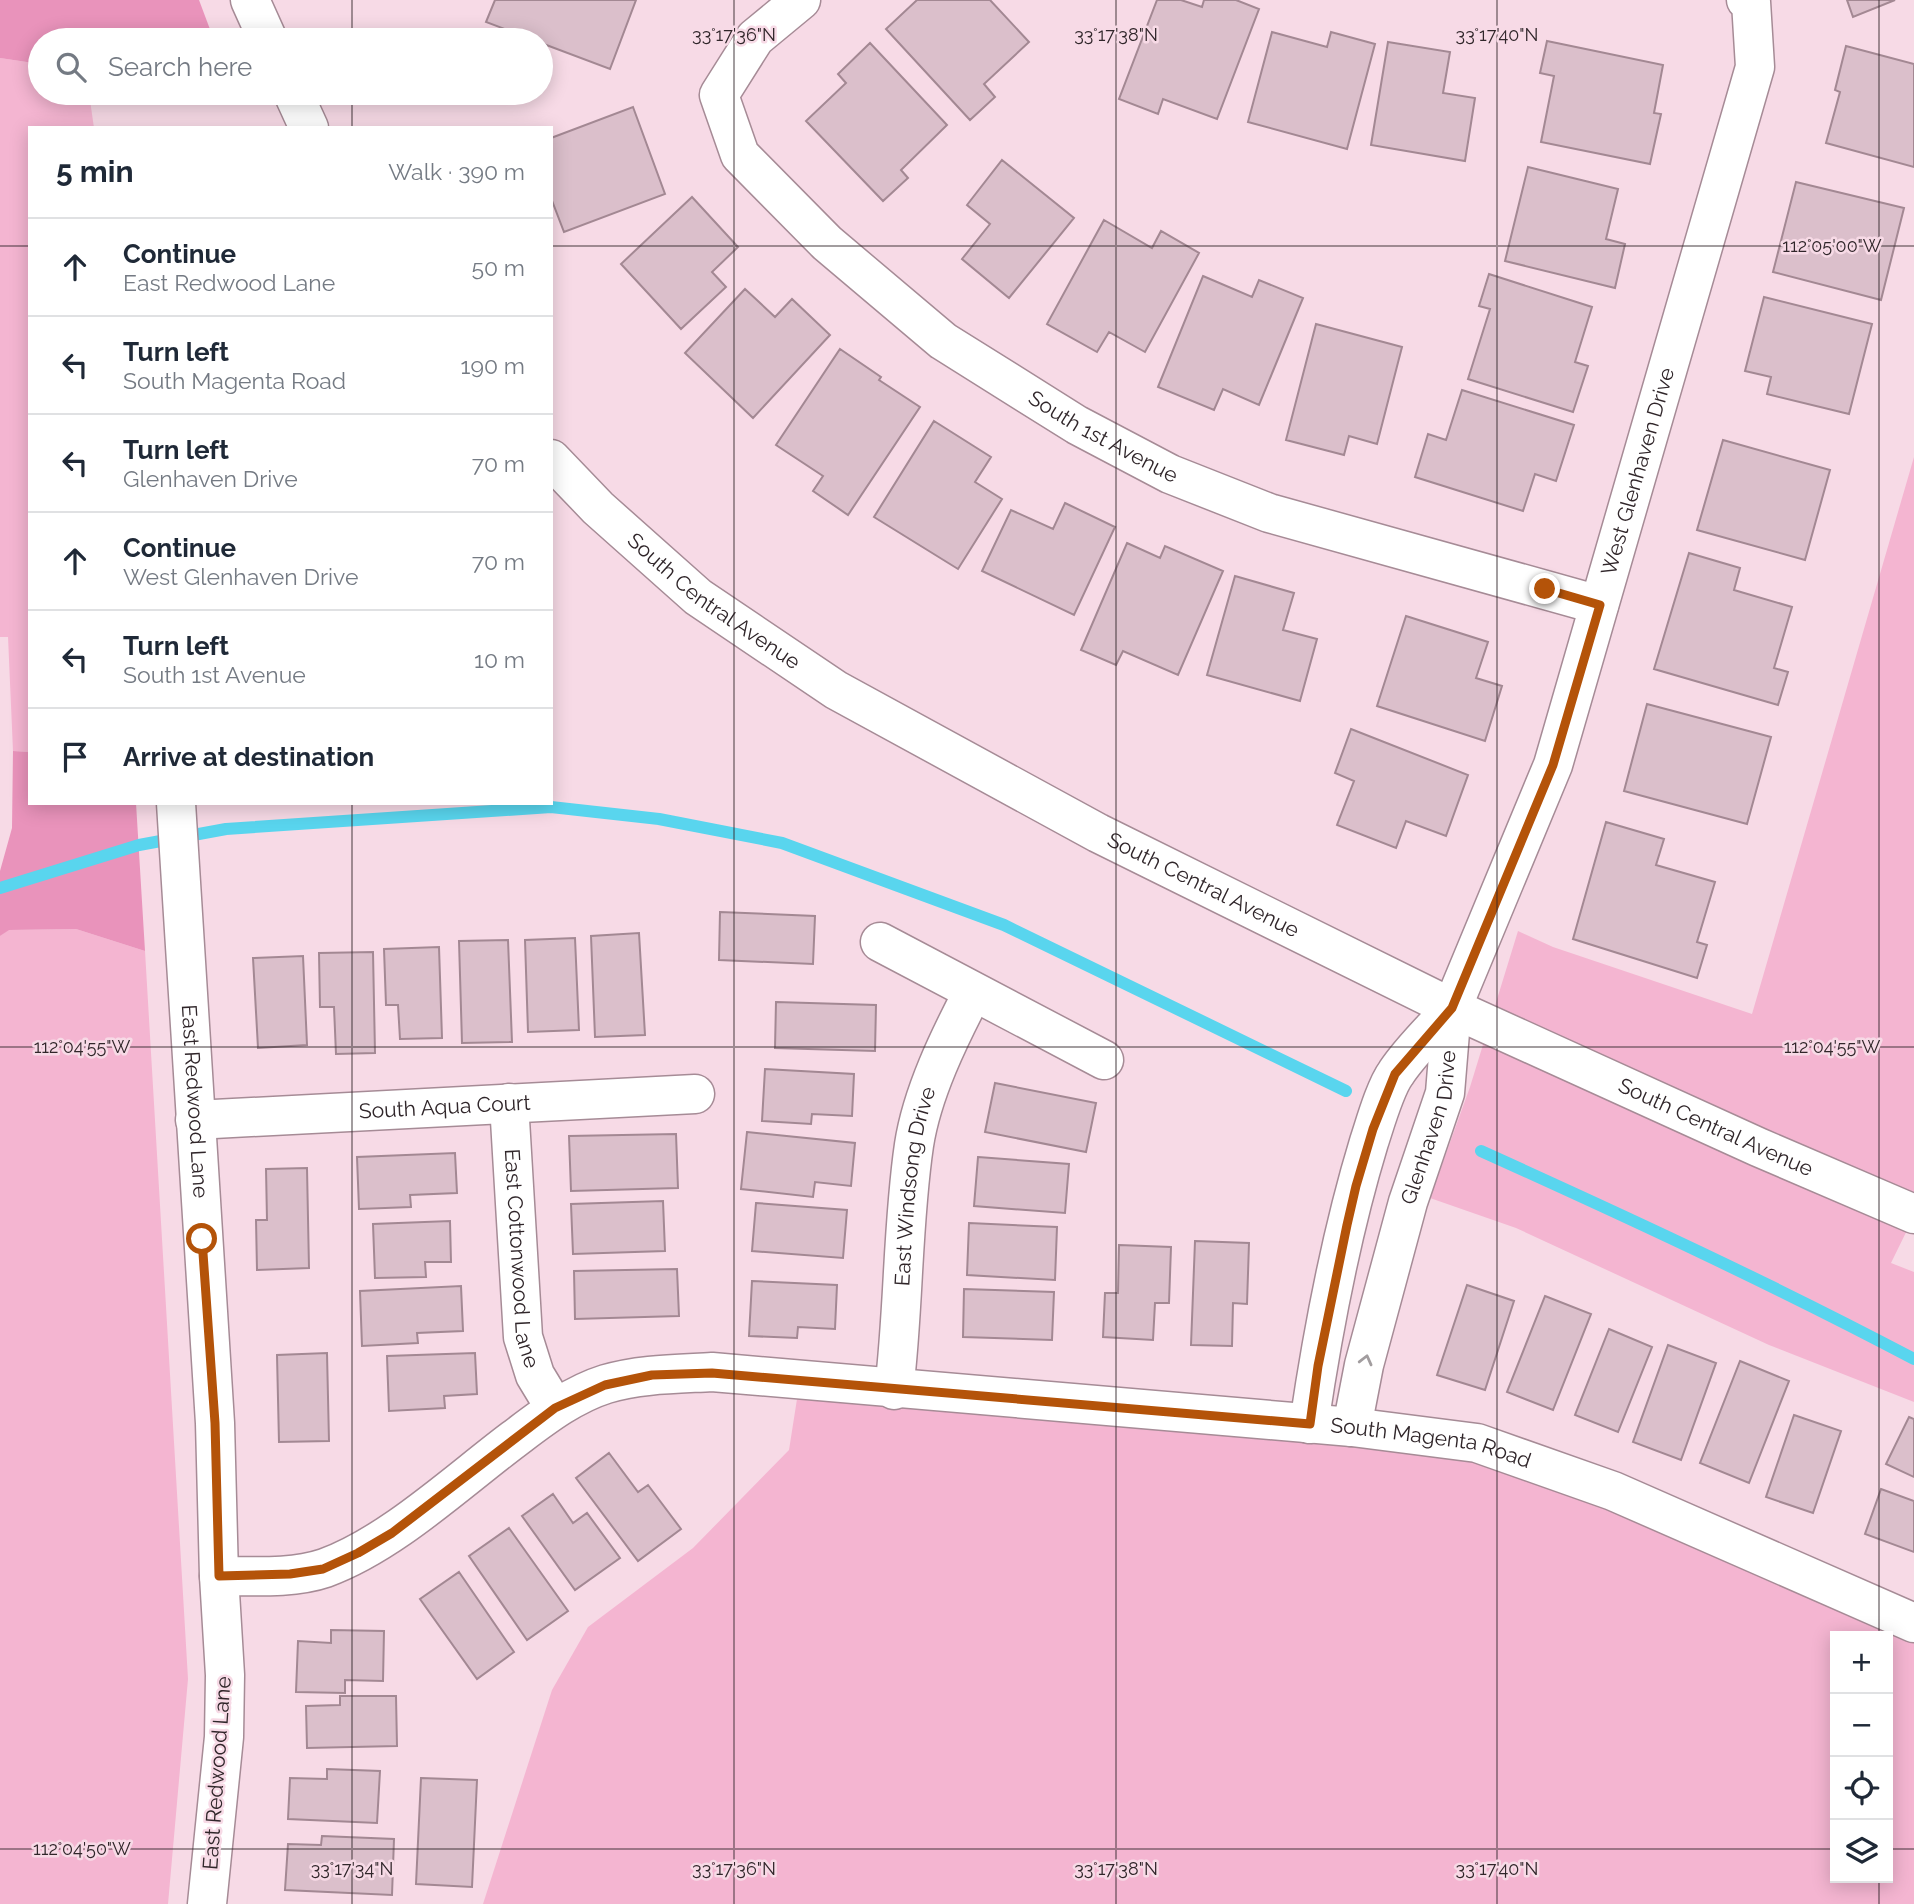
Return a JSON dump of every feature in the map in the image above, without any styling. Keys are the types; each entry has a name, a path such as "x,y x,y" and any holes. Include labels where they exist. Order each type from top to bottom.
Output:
{"street":[{"path":"250,0 263,28"},
{"name":"South 1st Avenue","path":"801,0 755,38 719,95 740,155 827,243 943,341 1077,425 1170,474 1269,513 1600,605"},
{"name":"West Glenhaven Drive","path":"1452,1008 1553,765 1755,68 1748,1"},
{"path":"298,105 308,126"},
{"name":"South Central Avenue","path":"553,461 598,508 698,597 836,690 1098,833 1452,1008 1758,1147 1914,1214"},
{"name":"East Redwood Lane","path":"177,826 215,1423 225,1675 224,1737 207,1904"},
{"path":"880,942 1104,1060"},
{"name":"East Windsong Drive","path":"894,1390 914,1143 944,1049 973,992"},
{"name":"Glenhaven Drive","path":"1310,1424 1318,1366 1347,1225 1370,1141 1395,1074 1452,1008"},
{"name":"Glenhaven Drive","path":"1352,1427 1364,1365 1398,1240 1445,1093 1452,1008"},
{"name":"South Aqua Court","path":"195,1120 695,1094"},
{"name":"East Cottonwood Lane","path":"509,1103 523,1337 535,1375 555,1408"},
{"path":"1347,1225 1398,1240"},
{"name":"South Magenta Road","path":"219,1576 290,1574 323,1569 392,1533 555,1408 605,1385 652,1375 712,1373 1352,1427 1477,1443 1613,1491 1914,1623"}],"shaded area":[{"path":"0,0 199,0 210,28 28,28 28,62 0,58"},
{"path":"0,58 28,62 28,105 91,105 94,126 28,126 28,752 13,751 8,637 0,637"},
{"path":"1914,457 1914,1216 1891,1263 1914,1272 1914,1402 1769,1345 1516,1228 1430,1198 1470,1087 1518,931 1553,947 1752,1014"},
{"path":"13,751 28,752 28,805 136,805 145,951 76,929 9,930 0,936 0,871 12,828"},
{"path":"76,929 145,951 188,1679 168,1904 0,1904 0,936 8,930"},
{"path":"800,1380 1477,1443 1914,1623 1914,1904 483,1904 552,1690 588,1627 693,1548 789,1450"}],"building":[{"path":"495,0 636,0 610,69 553,48 553,28 502,28 486,22"},
{"path":"917,0 990,0 1029,42 984,84 995,97 970,120 886,29"},
{"path":"1157,0 1181,0 1202,7 1204,0 1236,0 1259,9 1217,119 1163,99 1158,114 1119,99"},
{"path":"1847,0 1895,0 1853,17"},
{"path":"1272,32 1327,47 1331,32 1375,44 1347,149 1248,122"},
{"path":"1547,41 1663,65 1654,113 1661,114 1650,164 1541,142 1554,76 1540,73"},
{"path":"1388,42 1450,52 1443,93 1475,98 1465,161 1371,145"},
{"path":"870,43 947,125 901,170 908,178 883,201 806,121 846,83 838,74"},
{"path":"1846,46 1914,64 1914,167 1826,143 1840,92 1835,90"},
{"path":"633,107 665,194 564,232 553,203 553,137"},
{"path":"1002,160 1074,218 1009,298 962,259 990,224 967,205"},
{"path":"1528,167 1618,189 1606,239 1625,244 1615,288 1505,261"},
{"path":"1796,182 1904,208 1881,300 1773,272"},
{"path":"692,197 738,247 712,272 726,287 681,329 621,264"},
{"path":"1104,220 1152,248 1161,231 1199,253 1145,352 1109,332 1097,352 1047,324"},
{"path":"1489,274 1592,307 1575,362 1588,366 1573,412 1468,379 1490,309 1479,306"},
{"path":"1203,276 1252,297 1259,280 1303,298 1259,405 1223,389 1214,410 1158,387"},
{"path":"745,289 775,317 792,299 830,335 753,418 685,353"},
{"path":"1764,297 1872,324 1849,414 1767,394 1771,377 1745,371"},
{"path":"1316,324 1402,347 1377,444 1349,436 1344,455 1286,440"},
{"path":"840,349 881,377 879,380 920,407 848,515 813,491 823,476 776,445"},
{"path":"1462,390 1574,425 1556,481 1535,474 1523,511 1415,477 1428,434 1446,440"},
{"path":"934,421 991,457 975,482 1002,499 958,569 874,517"},
{"path":"1723,440 1830,470 1805,560 1697,530"},
{"path":"1065,503 1115,527 1074,615 982,571 1011,510 1053,529"},
{"path":"1127,543 1160,558 1165,546 1223,571 1178,675 1123,651 1116,665 1081,650"},
{"path":"1689,553 1740,568 1734,590 1792,607 1774,668 1788,672 1778,705 1654,669"},
{"path":"1235,576 1294,593 1283,630 1317,639 1300,701 1207,675"},
{"path":"1406,616 1488,642 1476,678 1502,686 1485,741 1377,706"},
{"path":"1647,704 1771,737 1747,824 1624,791"},
{"path":"1351,729 1468,775 1446,836 1406,821 1396,848 1337,825 1354,781 1335,773"},
{"path":"1606,822 1664,839 1656,865 1715,882 1697,942 1707,945 1697,978 1573,939"},
{"path":"720,912 815,916 813,964 719,960"},
{"path":"639,933 645,1035 595,1037 591,936"},
{"path":"575,938 579,1030 528,1032 525,940"},
{"path":"508,940 512,1042 462,1043 459,941"},
{"path":"439,947 442,1038 400,1039 398,1005 386,1005 384,949"},
{"path":"373,952 375,1053 336,1054 334,1007 320,1007 319,953"},
{"path":"303,956 307,1045 258,1048 253,958"},
{"path":"776,1002 876,1005 875,1051 775,1048"},
{"path":"765,1069 854,1074 852,1116 812,1114 811,1124 762,1121"},
{"path":"995,1083 1096,1103 1086,1152 985,1132"},
{"path":"747,1132 855,1143 851,1186 815,1182 813,1197 741,1189"},
{"path":"676,1134 678,1188 571,1191 569,1136"},
{"path":"455,1153 457,1193 410,1195 411,1207 359,1209 357,1157"},
{"path":"978,1157 1069,1164 1065,1213 974,1206"},
{"path":"307,1168 309,1268 257,1270 256,1220 267,1220 266,1169"},
{"path":"663,1201 665,1251 573,1254 571,1204"},
{"path":"756,1203 847,1210 843,1258 752,1251"},
{"path":"450,1221 451,1262 425,1262 426,1277 375,1278 373,1224"},
{"path":"969,1223 1057,1227 1055,1280 967,1275"},
{"path":"1195,1241 1249,1243 1247,1304 1233,1303 1232,1346 1191,1345"},
{"path":"1119,1245 1171,1247 1169,1303 1155,1303 1153,1340 1103,1337 1105,1293 1118,1293"},
{"path":"677,1269 679,1316 575,1319 574,1271"},
{"path":"752,1281 837,1285 835,1329 798,1327 797,1338 749,1336"},
{"path":"1467,1285 1514,1301 1485,1390 1437,1375"},
{"path":"461,1286 463,1331 417,1333 418,1343 362,1346 360,1291"},
{"path":"964,1289 1054,1292 1052,1340 963,1337"},
{"path":"1545,1296 1591,1314 1553,1410 1507,1392"},
{"path":"1609,1329 1652,1347 1618,1432 1575,1415"},
{"path":"1668,1345 1716,1363 1681,1460 1633,1442"},
{"path":"327,1353 329,1441 279,1442 277,1355"},
{"path":"475,1353 477,1394 444,1396 445,1408 389,1411 387,1356"},
{"path":"1740,1361 1789,1381 1749,1483 1700,1463"},
{"path":"1794,1415 1841,1431 1813,1513 1766,1497"},
{"path":"1909,1417 1914,1419 1914,1477 1886,1464"},
{"path":"609,1453 638,1492 648,1485 681,1529 638,1561 576,1478"},
{"path":"1881,1489 1914,1501 1914,1552 1865,1534"},
{"path":"553,1494 573,1523 587,1513 620,1558 575,1590 522,1516"},
{"path":"509,1528 568,1611 527,1640 469,1556"},
{"path":"459,1572 514,1652 477,1679 420,1599"},
{"path":"331,1630 384,1631 383,1681 345,1680 345,1693 296,1692 298,1641 331,1643"},
{"path":"340,1696 396,1696 397,1746 307,1748 306,1706 340,1705"},
{"path":"327,1769 380,1771 377,1823 288,1819 290,1778 327,1779"},
{"path":"421,1778 477,1780 472,1887 416,1884"},
{"path":"322,1836 394,1839 392,1895 285,1890 288,1844 321,1845"}],"waterway":[{"path":"0,888 139,845 226,829 551,807 659,819 782,843 1004,925 1346,1091"},
{"path":"1481,1151 1699,1252 1914,1359"}],"route":[{"path":"202,1239 215,1423 219,1576 290,1574 323,1569 358,1553 392,1533 555,1408 605,1385 652,1375 712,1373 1310,1424 1318,1366 1347,1225 1373,1129 1395,1074 1452,1008 1553,765 1600,605 1545,589"}]}
